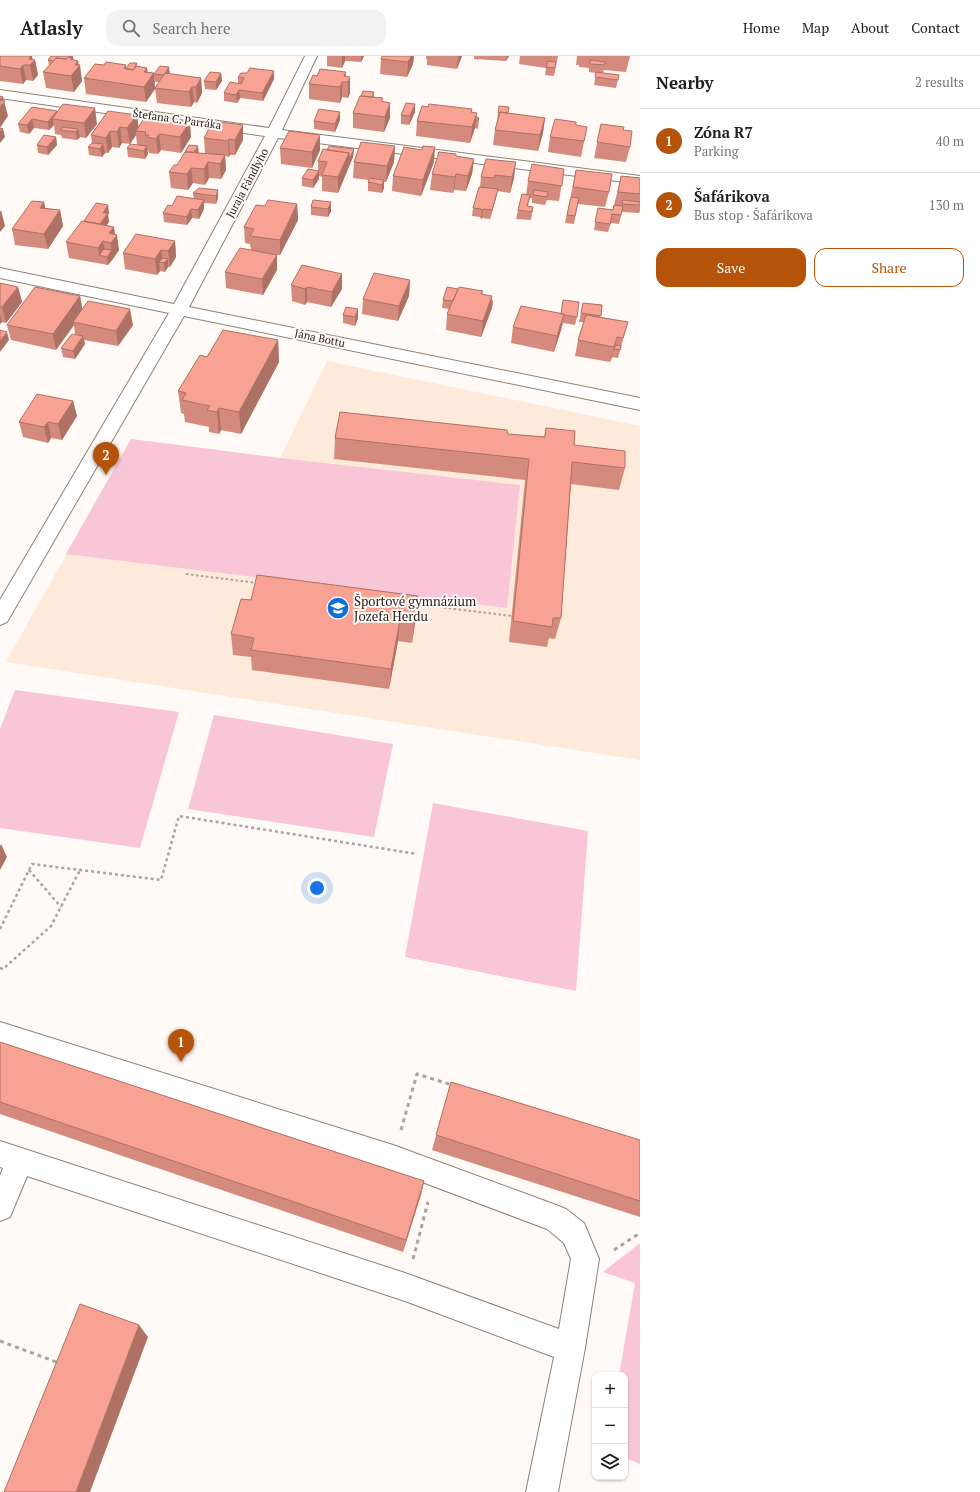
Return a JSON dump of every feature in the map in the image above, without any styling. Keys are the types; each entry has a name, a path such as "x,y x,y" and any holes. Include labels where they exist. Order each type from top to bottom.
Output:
{"street":[{"name":"Juraja Fándlyho","path":"0,617 180,308 273,133 311,56"},
{"name":"Štefana C. Parráka","path":"0,94 273,133 640,180"},
{"name":"Jána Bottu","path":"0,273 180,308 640,404"},
{"path":"0,1034 393,1158 556,1219 574,1233 584,1258 570,1348 542,1492"},
{"path":"0,1207 10,1157 405,1287 570,1348"}],"path":[{"path":"186,574 264,584"},
{"path":"413,604 512,616"},
{"path":"0,929 32,864 161,880 179,816 417,854"},
{"path":"29,870 61,907"},
{"path":"0,968 3,969 51,926 80,870"},
{"path":"393,1158 417,1074 454,1086"},
{"path":"405,1287 436,1174"},
{"path":"0,1341 63,1364"}],"shaded area":[{"name":"Športové gymnázium Jozefa Herdu","path":"327,361 640,426 640,760 6,662 131,439 280,458"},
{"path":"131,439 280,458 520,485 507,608 66,554"},
{"path":"15,690 179,712 140,848 0,828 0,729"},
{"path":"214,715 393,744 374,837 188,809"},
{"path":"433,803 588,831 576,991 405,957"},
{"path":"640,1243 640,1464 628,1459 628,1372 620,1372 635,1283 603,1272"}],"building":[{"path":"0,56 31,56 29,59 35,60 30,65 23,65 20,69 0,66"},
{"path":"51,56 72,57 68,57 66,59 56,58 53,61 48,60"},
{"path":"382,56 411,56 408,62 381,59"},
{"path":"68,57 72,57 70,59 78,61 75,65 80,65 71,76 43,72 56,58 66,59"},
{"path":"590,60 605,62 605,65 590,64"},
{"path":"548,61 556,62 555,68 546,67"},
{"path":"106,62 126,65 124,68 126,69 133,70 136,66 147,68 144,72 154,73 144,87 84,78 95,64 104,65"},
{"path":"130,63 137,63 133,70 126,68"},
{"path":"160,66 169,67 164,75 154,74"},
{"path":"250,68 274,71 262,93 239,90 236,95 224,93 230,82 241,84 244,78 238,77 241,73 247,73"},
{"path":"320,69 346,72 344,76 350,77 348,82 342,82 340,87 309,84 313,75 317,76"},
{"path":"210,72 221,73 216,82 204,81"},
{"path":"596,72 619,75 618,80 595,77"},
{"path":"165,73 201,78 196,87 192,87 189,92 155,88"},
{"path":"363,91 374,92 372,97 361,96"},
{"path":"360,96 383,98 381,101 390,103 385,117 353,113"},
{"path":"0,100 5,101 0,107"},
{"path":"406,103 415,104 410,116 401,115"},
{"path":"63,104 95,108 84,123 52,119"},
{"path":"429,104 472,109 471,112 477,113 472,127 417,121 422,106 428,107"},
{"path":"499,106 509,107 508,113 498,113"},
{"path":"32,107 57,111 48,122 32,119 27,125 18,124"},
{"path":"319,109 340,112 335,124 314,121"},
{"path":"108,111 137,115 127,128 120,127 117,132 110,131 106,138 91,135"},
{"path":"500,112 545,118 540,135 495,130"},
{"path":"146,115 190,121 180,137 159,134 156,139 147,137 149,135 145,135 146,132 136,131"},
{"path":"555,119 576,122 576,125 587,127 584,141 550,137"},
{"path":"213,121 243,125 235,140 229,139 228,141 204,138"},
{"path":"601,124 624,127 623,130 632,131 630,147 597,142"},
{"path":"63,127 78,129 76,132 60,130"},
{"path":"289,131 320,135 312,152 280,148"},
{"path":"44,135 56,137 47,147 37,145"},
{"path":"361,142 395,146 387,166 354,162"},
{"path":"92,143 103,144 100,149 88,147"},
{"path":"130,144 147,146 144,151 127,148"},
{"path":"189,145 198,146 194,152 185,152"},
{"path":"329,146 354,149 349,160 349,153 327,150"},
{"path":"423,146 435,147 423,180 393,176 404,147 422,150"},
{"path":"323,149 349,153 338,177 322,175 327,162 318,161"},
{"path":"185,152 225,155 220,164 208,162 204,169 191,168 187,174 169,172 174,165 177,165"},
{"path":"439,152 456,154 456,156 474,159 468,176 456,174 455,177 432,174"},
{"path":"486,159 516,162 512,177 495,175 494,178 481,177"},
{"path":"532,164 564,169 562,186 528,181"},
{"path":"308,169 319,171 313,180 302,178"},
{"path":"576,170 612,174 609,192 573,187"},
{"path":"621,176 640,178 640,194 618,192"},
{"path":"370,178 384,180 382,185 368,182"},
{"path":"479,187 498,189 492,210 483,209 482,211 481,209 473,208"},
{"path":"199,188 218,190 216,196 193,193"},
{"path":"534,190 548,192 547,197 533,195"},
{"path":"522,194 530,195 527,206 533,207 532,212 518,210"},
{"path":"177,196 204,200 198,210 191,209 187,217 163,213 168,205 172,206"},
{"path":"571,197 579,198 575,216 567,215"},
{"path":"268,200 297,204 280,240 250,236 254,229 244,227 256,205 265,206"},
{"path":"313,200 331,202 328,209 311,207"},
{"path":"623,200 640,202 640,205 622,204"},
{"path":"32,201 44,202 40,208 60,210 44,234 12,229"},
{"path":"96,203 108,205 103,213 108,213 100,224 84,221"},
{"path":"614,205 623,206 621,215 612,214 610,224 595,222 598,208 613,210"},
{"path":"82,221 114,227 109,233 117,235 111,243 103,241 98,248 66,242"},
{"path":"136,234 175,241 168,251 161,250 155,259 123,253"},
{"path":"240,248 277,255 262,279 225,272"},
{"path":"104,249 112,250 107,257 99,255"},
{"path":"162,258 168,259 164,263 159,262"},
{"path":"302,265 342,274 332,292 307,287 305,289 291,285"},
{"path":"374,273 410,280 399,306 363,299"},
{"path":"0,283 18,287 2,307 0,307"},
{"path":"35,287 80,296 53,334 7,325"},
{"path":"447,287 458,289 453,301 443,300"},
{"path":"459,287 483,291 481,294 492,296 483,321 447,314"},
{"path":"563,300 579,302 577,317 561,314"},
{"path":"88,301 130,309 116,331 73,322"},
{"path":"583,303 602,305 601,316 581,313"},
{"path":"521,306 564,314 557,336 513,327"},
{"path":"346,307 358,309 355,317 343,315"},
{"path":"586,315 628,322 623,338 617,337 614,347 578,340"},
{"path":"0,330 7,332 0,341"},
{"path":"223,330 278,340 239,412 219,408 217,412 207,410 210,406 182,400 186,393 178,391 200,355 207,357"},
{"path":"72,334 83,336 73,351 61,348"},
{"path":"616,345 621,346 620,350 614,349"},
{"path":"37,394 73,401 58,424 48,422 44,427 19,422"},
{"path":"340,412 507,430 508,434 545,437 546,428 575,431 574,445 625,451 625,468 572,462 561,618 553,618 552,627 513,621 529,459 335,438"},
{"path":"257,575 418,596 414,622 400,620 391,669 251,650 254,638 231,634 241,599 251,600"},
{"path":"0,1042 424,1181 406,1240 0,1102"},
{"path":"451,1082 640,1140 640,1201 436,1135"},
{"path":"80,1304 139,1325 76,1492 4,1492"}],"place":[{"name":"Šafárikova","path":"106,475"},
{"name":"Športové gymnázium Jozefa Herdu","path":"338,608"},
{"name":"Zóna R7","path":"181,1062"}]}
